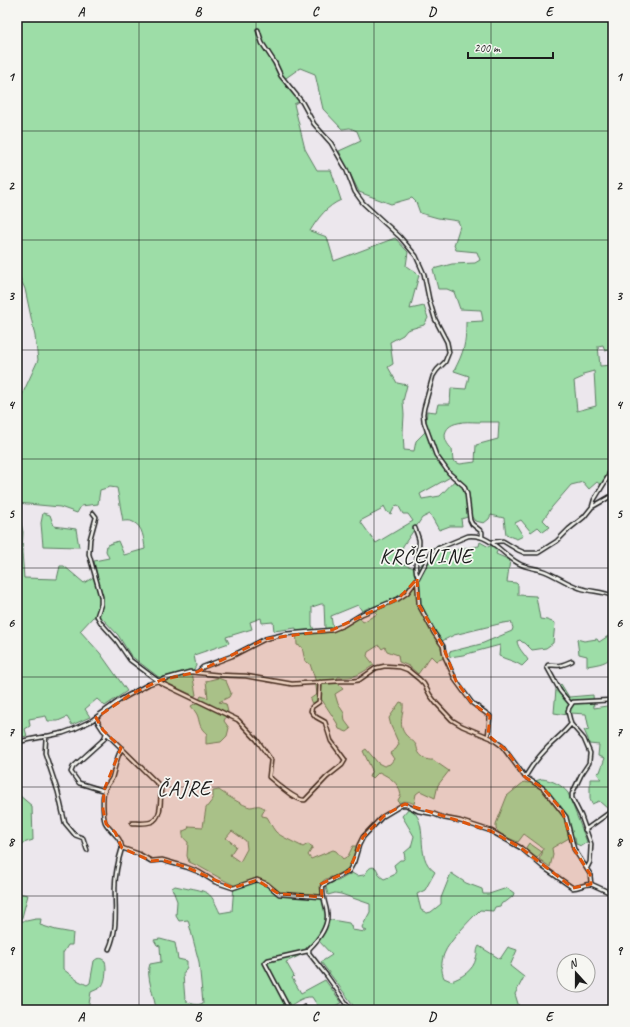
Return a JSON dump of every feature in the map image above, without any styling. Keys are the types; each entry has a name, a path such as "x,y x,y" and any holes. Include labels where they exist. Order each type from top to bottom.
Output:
{"street":[{"path":"258,30 262,43 275,63 281,76 302,102 314,124 331,143 346,169 355,192 363,203 400,237 416,256 424,274 435,319 447,342 449,352 445,362 433,376 424,408 424,422 436,455 449,473 464,486 467,494 470,520 472,524 482,532 482,537"},
{"path":"592,507 594,500 608,477 613,461"},
{"path":"490,542 503,541 525,553 538,553 557,541 569,528 584,517 592,507 613,495"},
{"path":"93,513 96,517 89,546 89,554 102,604 97,616 98,618 130,660 158,681 238,720 257,740 271,760 269,777 302,801 305,800 327,777 342,765 345,760 331,741 324,722 316,717 311,711 312,707 319,702 320,682"},
{"path":"414,528 419,538 416,565 419,605 434,634 443,646 445,657 456,681 472,703 490,716 488,736"},
{"path":"198,672 203,667 232,656 265,639 286,634 332,630 344,625 362,614 398,599 407,593 417,579 432,552 468,536 482,537 516,562 526,567 544,571 580,588 590,591 600,591 613,596"},
{"path":"571,704 560,691 547,667 551,665 560,666 572,661"},
{"path":"17,742 63,733 74,729 96,718 131,694 158,681 190,672 246,676 292,684 353,681 359,680 376,668 385,666 400,667 408,670 424,684 436,703 452,720 462,726 488,736 502,746 525,777 543,788 562,810 566,817 574,849 590,874 591,884"},
{"path":"587,868 590,862 591,844 581,816 572,798 572,794 581,775 589,763 590,753 584,739 571,724 568,712 573,702 613,700"},
{"path":"96,718 106,733 161,787 159,814 152,822 132,823"},
{"path":"525,777 543,752 560,738 571,724"},
{"path":"104,791 79,783 71,772 73,767 104,739 106,733"},
{"path":"46,736 45,753 58,792 65,823 74,835 83,838 87,850"},
{"path":"109,949 114,938 116,926 115,887 117,866 122,848 118,838 106,824 104,818 104,791 111,778 117,758 122,748"},
{"path":"282,1010 287,1005 265,963 268,960 308,951 322,934 327,921 328,914 322,897 323,884 349,870 352,867 360,841 366,833 385,815 402,806 406,805 418,811 460,821 491,831 521,848 543,867 572,888 591,884 613,894"},
{"path":"585,830 613,810"},
{"path":"122,848 139,854 150,861 162,860 186,867 199,872 215,882 232,888 257,880 267,884 279,894 322,897"},
{"path":"308,951 351,1010"}],"highlighted area":[{"path":"417,579 419,605 443,646 456,681 472,703 490,716 488,735 507,751 525,777 543,788 562,810 574,849 590,874 591,884 573,888 521,848 491,831 405,804 385,815 363,837 349,871 321,884 322,897 279,894 257,880 233,888 186,867 162,860 151,861 122,848 115,832 106,824 103,809 104,790 121,748 103,730 96,718 131,694 161,680 197,672 265,639 332,630 398,599"}],"green space":[{"path":"17,17 613,17 613,349 605,351 603,345 598,346 600,366 613,365 613,435 611,459 607,474 601,485 597,482 589,489 583,482 571,485 543,520 550,527 543,532 538,527 531,532 521,520 515,523 523,536 517,539 506,535 504,518 491,515 484,523 475,521 471,516 461,519 462,526 450,526 439,530 430,514 422,518 403,546 397,561 418,570 431,549 444,543 450,553 459,549 479,546 480,542 489,547 493,542 499,546 496,554 510,560 507,582 516,583 518,585 518,595 536,596 540,619 555,623 553,643 546,648 532,650 520,640 517,641 520,649 528,660 522,666 499,656 500,645 450,657 449,652 481,644 512,631 513,628 511,622 503,623 454,635 442,641 447,657 436,661 431,656 418,674 409,666 399,662 398,655 387,651 385,647 382,649 379,645 368,652 367,656 374,665 357,675 338,677 336,681 343,689 335,694 338,704 344,713 345,721 351,729 347,732 339,729 337,723 322,700 312,704 310,699 317,694 315,679 310,664 305,661 302,647 297,645 296,628 274,631 273,622 262,623 261,618 250,622 252,629 226,637 229,643 194,655 196,666 192,672 196,695 194,696 165,682 131,656 118,635 102,618 93,617 80,631 100,653 127,691 105,706 97,699 85,709 90,717 72,725 67,717 58,721 48,721 46,716 29,719 30,726 25,729 27,736 17,738 17,506 23,532 22,552 24,578 57,579 60,566 64,566 84,583 97,575 94,561 109,558 106,551 107,545 118,541 124,555 145,549 139,527 132,521 123,521 117,488 110,487 100,490 98,504 81,506 77,513 60,507 17,503 17,406 38,360 35,336 25,289 17,271","holes":["300,68 315,74 323,109 342,129 350,128 357,131 361,141 339,151 359,192 391,204 412,198 416,202 420,213 458,221 460,226 454,245 456,250 477,252 480,260 475,263 452,264 433,269 438,289 447,289 454,292 460,309 481,310 483,321 466,322 464,348 454,371 469,376 466,389 451,388 450,404 438,404 436,412 427,411 425,432 416,441 414,451 404,450 403,401 407,385 397,383 388,367 393,364 390,342 403,335 407,330 424,325 428,318 424,306 410,309 419,275 406,266 408,252 395,238 334,261 327,237 310,231 323,213 341,200 331,170 317,170 305,149 294,104 300,101 283,80","594,371 596,406 577,411 574,381 583,377 583,374","463,422 499,422 498,439 476,445 475,462 460,464 453,461 452,449 446,442 445,434 449,427","454,475 458,477 440,496 422,499 420,494","398,505 403,514 408,514 413,521 376,543 360,521 381,510 384,506 387,512 391,514 395,506","324,604 325,630 314,630 312,625 312,607","358,605 362,611 370,607 377,614 363,622 359,617 342,627 333,629 331,616"]},
{"path":"43,513 50,515 54,526 76,529 79,547 43,546 41,523"},
{"path":"613,633 613,648 608,660 603,663 587,666 587,656 579,654 577,639 584,641 597,639 599,642"},
{"path":"218,678 226,681 231,693 229,697 219,702 226,704 228,712 224,721 229,728 227,736 221,742 206,744 207,734 202,728 196,713 191,706 198,702 201,696 208,698 206,681"},
{"path":"561,684 569,697 593,695 594,708 613,705 613,779 610,780 612,790 609,796 610,808 608,809 599,801 592,804 590,799 590,779 601,779 597,773 600,772 605,758 598,756 599,745 589,744 584,730 589,729 586,714 570,713 568,715 554,713 556,689"},
{"path":"400,702 403,703 402,728 405,734 416,745 422,756 428,760 433,760 449,771 438,785 435,798 420,791 416,794 414,804 406,801 399,803 398,800 401,795 400,791 396,784 387,776 379,772 373,778 369,777 372,770 363,751 366,749 378,763 384,766 390,764 394,759 390,753 396,749 399,744 389,718"},
{"path":"542,779 556,783 568,793 587,842 581,846 576,844 575,838 569,838 552,848 553,855 550,867 539,859 543,848 524,834 518,842 501,835 496,829 496,824 507,796 524,782 528,783"},
{"path":"219,790 234,800 250,807 263,807 265,809 262,816 267,817 277,833 303,847 308,844 313,847 308,855 311,859 333,850 336,851 343,859 348,856 353,846 357,846 348,868 343,873 323,881 320,888 325,900 326,919 349,923 352,930 365,932 367,931 362,927 370,912 370,904 341,894 335,893 328,895 326,887 331,881 338,881 352,873 357,876 364,875 372,867 376,868 380,876 384,879 394,875 396,871 394,865 400,860 403,860 405,857 404,853 411,847 414,836 402,816 409,808 416,814 420,822 424,857 428,865 435,872 425,890 417,894 421,910 427,913 431,912 441,904 441,898 451,873 466,883 482,889 483,894 489,894 507,888 514,893 513,896 507,901 502,903 500,906 495,907 493,911 480,910 460,931 450,943 443,957 442,972 444,978 451,981 463,976 473,966 479,946 500,959 508,947 517,950 510,966 524,977 515,994 519,1007 518,1010 355,1010 351,1002 321,962 332,955 317,939 306,948 305,953 286,962 294,976 292,978 301,993 325,980 342,1003 329,1008 319,1008 312,997 308,997 297,1001 284,1010 251,1005 251,1010 156,1010 149,980 149,969 150,964 161,962 160,946 157,945 154,940 160,939 175,943 178,959 187,961 187,967 183,974 185,1000 194,1004 203,1003 199,962 188,920 179,921 176,916 177,901 172,888 175,886 202,891 210,895 220,913 232,911 234,885 189,862 187,856 188,842 184,839 183,834 183,831 188,829 189,826 203,827 206,808 213,799 213,791","holes":["232,831 246,841 247,849 240,862 230,855 236,846 226,838"]},
{"path":"17,795 32,806 33,840 17,845"},
{"path":"529,843 542,852 537,858 525,849"},
{"path":"17,893 28,895 21,921 41,919 40,925 73,933 72,945 68,945 63,953 63,969 77,980 87,985 90,983 94,961 100,958 105,961 106,970 103,984 98,989 91,992 88,1010 17,1010"}],"district":[{"name":"KRČEVINE","path":"426,556"},
{"name":"ČAJRE","path":"184,788"}]}
